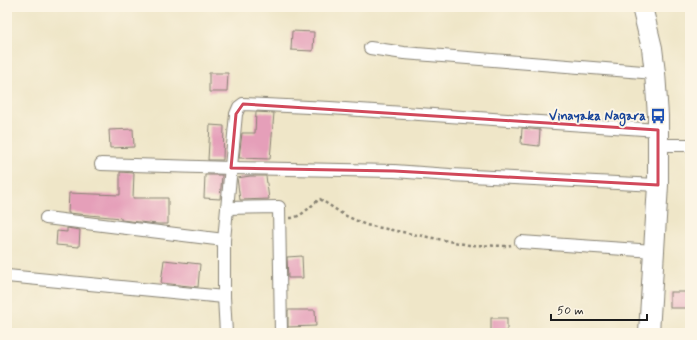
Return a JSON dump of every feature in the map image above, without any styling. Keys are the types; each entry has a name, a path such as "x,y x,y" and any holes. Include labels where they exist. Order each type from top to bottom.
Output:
{"main road":[{"path":"642,7 652,48 655,73 658,137 658,185 649,333"}],"street":[{"path":"370,48 404,53 655,73"},
{"path":"226,333 224,297 224,240 236,114 243,104 337,108 658,137 690,145"},
{"path":"101,164 394,171 658,185"},
{"path":"227,208 279,206 280,333"},
{"path":"46,218 224,240"},
{"path":"521,242 654,251"},
{"path":"7,276 224,297"}],"path":[{"path":"294,218 305,212 310,206 320,199 344,215 366,225 469,244 507,246 521,242"}],"highlighted area":[{"path":"243,104 658,130 658,185 394,171 231,168 236,114"}],"building":[{"path":"292,31 314,32 313,51 291,50"},
{"path":"209,73 228,73 227,92 209,92"},
{"path":"256,112 274,113 270,159 239,158 242,133 255,133"},
{"path":"210,125 224,126 223,160 208,160"},
{"path":"522,128 540,130 539,146 521,144"},
{"path":"133,129 134,147 110,148 109,130"},
{"path":"120,172 134,173 133,198 168,198 168,224 157,224 121,220 121,218 68,213 69,193 120,195"},
{"path":"205,175 222,175 220,199 204,198"},
{"path":"266,176 269,199 240,200 237,178"},
{"path":"67,228 80,230 79,247 56,245 57,231 67,232"},
{"path":"302,256 303,278 288,278 287,257"},
{"path":"164,260 200,264 198,287 161,283"},
{"path":"670,292 690,292 690,308 670,308"},
{"path":"288,310 315,310 316,326 288,327"},
{"path":"491,318 507,318 507,333 491,333"}],"place":[{"name":"Vinayaka Nagara","path":"658,116"}]}
